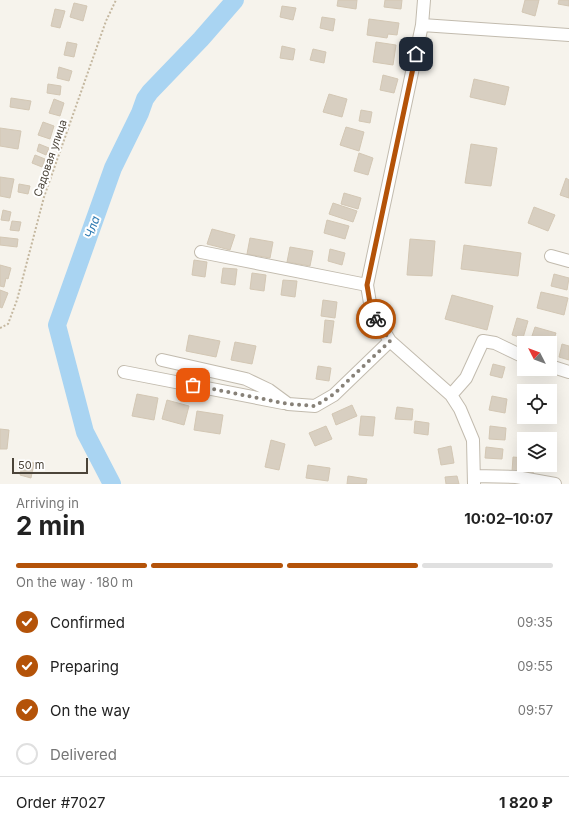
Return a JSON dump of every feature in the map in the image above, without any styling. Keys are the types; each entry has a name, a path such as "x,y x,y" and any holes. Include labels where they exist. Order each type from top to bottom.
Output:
{"street":[{"path":"424,0 422,25 367,285 370,303 376,320 390,341 451,395 460,409 473,440 474,480 516,477 554,484"},
{"path":"422,25 569,35"},
{"path":"201,252 367,285"},
{"path":"551,256 569,260"},
{"path":"124,372 288,404 315,406 334,394 390,341"},
{"path":"451,395 466,378 483,341 495,343 517,354"},
{"path":"162,360 246,379 269,390 288,404"},
{"path":"557,368 569,372"}],"path":[{"name":"Садовая улица","path":"0,328 8,324 17,300 44,197 106,21 116,0"}],"building":[{"path":"338,0 357,0 356,9 337,6"},
{"path":"385,0 402,0 401,9 384,7"},
{"path":"525,0 539,0 535,16 522,12"},
{"path":"559,0 569,0 569,6 558,4"},
{"path":"74,3 87,6 83,21 70,17"},
{"path":"282,6 296,8 293,20 280,17"},
{"path":"55,9 65,11 60,28 51,26"},
{"path":"322,17 335,19 333,31 320,28"},
{"path":"369,19 399,23 397,35 388,34 387,38 367,35"},
{"path":"67,42 77,44 74,57 64,55"},
{"path":"376,42 396,45 393,65 373,62"},
{"path":"282,46 295,49 293,60 280,58"},
{"path":"313,49 326,52 324,63 310,60"},
{"path":"59,67 72,71 69,81 57,78"},
{"path":"383,75 398,79 394,93 380,90"},
{"path":"474,79 509,87 505,105 470,97"},
{"path":"48,84 61,86 60,95 47,93"},
{"path":"329,94 347,99 342,117 323,112"},
{"path":"11,98 31,101 29,110 10,107"},
{"path":"54,99 64,103 60,116 49,113"},
{"path":"361,110 372,112 370,123 359,121"},
{"path":"43,122 54,126 50,139 38,135"},
{"path":"346,127 364,132 359,151 340,145"},
{"path":"0,128 21,131 18,149 0,146"},
{"path":"39,144 49,148 46,155 37,151"},
{"path":"471,144 497,148 491,186 465,183"},
{"path":"359,153 373,158 368,175 354,171"},
{"path":"35,155 45,159 42,167 32,163"},
{"path":"0,177 14,179 10,198 0,196"},
{"path":"566,178 569,180 569,198 560,195"},
{"path":"19,184 30,186 28,194 18,192"},
{"path":"344,193 361,198 358,209 341,204"},
{"path":"333,203 357,211 353,222 329,214"},
{"path":"534,207 555,215 548,231 528,223"},
{"path":"3,210 11,212 9,221 1,220"},
{"path":"327,220 349,226 345,239 324,233"},
{"path":"12,221 21,222 19,231 10,230"},
{"path":"212,229 235,235 230,250 207,244"},
{"path":"0,237 18,239 17,247 0,245"},
{"path":"250,238 273,242 270,258 247,254"},
{"path":"410,239 435,241 432,276 407,275"},
{"path":"464,245 521,253 518,276 461,269"},
{"path":"290,247 313,251 310,266 287,262"},
{"path":"330,249 345,253 342,265 328,261"},
{"path":"194,260 207,262 205,277 192,275"},
{"path":"0,265 11,268 8,279 6,278 4,287 0,286"},
{"path":"223,268 237,269 235,285 221,283"},
{"path":"252,273 266,275 264,291 250,289"},
{"path":"554,274 569,278 567,290 551,286"},
{"path":"283,280 297,281 295,297 281,295"},
{"path":"0,290 8,293 2,308 0,307"},
{"path":"541,292 568,298 564,315 537,308"},
{"path":"452,295 493,306 487,330 445,319"},
{"path":"323,300 337,302 335,318 321,316"},
{"path":"517,318 528,321 524,336 512,335"},
{"path":"325,320 334,321 331,343 323,342"},
{"path":"535,327 556,333 555,336 532,336"},
{"path":"189,335 220,341 216,357 186,351"},
{"path":"235,342 256,346 252,364 231,360"},
{"path":"562,344 569,346 569,360 559,357"},
{"path":"493,364 505,367 502,378 490,375"},
{"path":"318,366 331,368 329,381 316,379"},
{"path":"137,394 158,398 154,420 132,416"},
{"path":"492,396 507,399 505,413 489,410"},
{"path":"167,400 189,406 184,425 162,419"},
{"path":"352,405 357,416 336,425 332,414"},
{"path":"397,407 413,409 412,420 395,419"},
{"path":"197,411 223,415 220,434 194,430"},
{"path":"361,416 375,417 373,436 359,435"},
{"path":"415,421 429,423 428,435 414,433"},
{"path":"326,426 332,439 315,446 309,433"},
{"path":"490,426 506,428 505,440 489,439"},
{"path":"0,429 9,430 7,449 0,449"},
{"path":"271,440 285,444 279,470 265,467"},
{"path":"451,446 454,463 441,465 438,449"},
{"path":"486,447 503,449 502,459 485,458"},
{"path":"513,457 517,457 517,472 533,472 533,474 512,472"},
{"path":"23,461 34,463 31,478 20,475"},
{"path":"308,465 330,468 328,481 306,478"},
{"path":"348,476 367,479 366,484 347,484"},
{"path":"457,476 459,484 446,484 445,477"}],"waterway":[{"name":"Чла","path":"112,484 85,432 57,325 113,168 140,113 145,99 235,0"}],"way so far":[{"path":"193,385 288,404 315,406 334,394 390,341 376,319"}],"route":[{"path":"376,319 370,303 367,285 416,54"}]}
